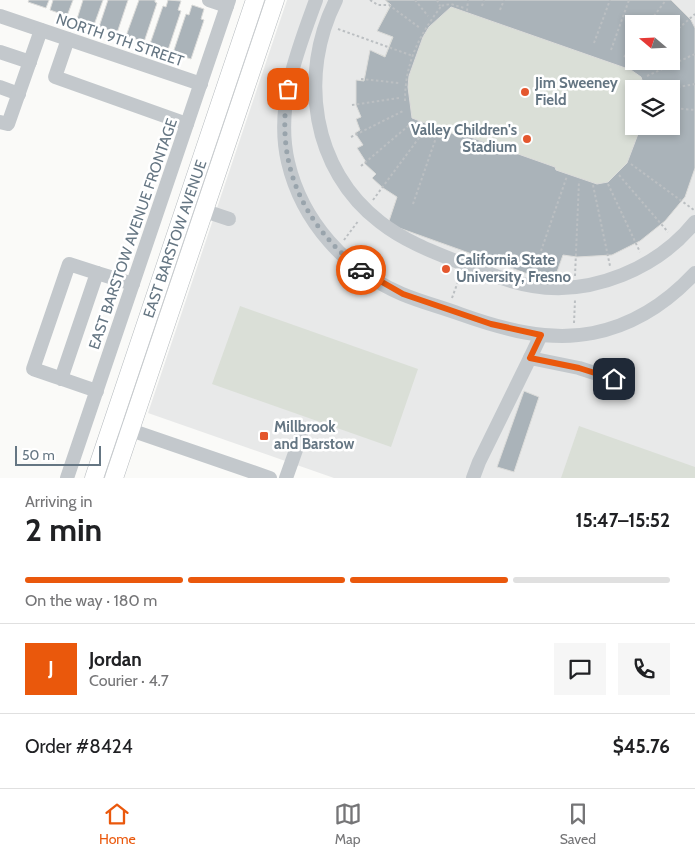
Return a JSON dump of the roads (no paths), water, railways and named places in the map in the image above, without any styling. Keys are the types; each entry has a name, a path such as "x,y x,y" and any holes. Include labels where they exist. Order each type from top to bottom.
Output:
{"main road":[{"name":"EAST BARSTOW AVENUE","path":"94,478 255,0"},
{"name":"EAST BARSTOW AVENUE","path":"114,478 275,0"}],"street":[{"path":"209,0 228,3"},
{"path":"306,0 300,16 325,25"},
{"path":"316,0 292,71 285,108 288,161 294,181 309,213 323,235 336,250 366,274 403,294 491,324 541,335 574,336 616,328 652,310 676,293 695,273"},
{"path":"336,0 325,25 319,48 315,79 315,101 318,122 328,155 338,175 366,210 380,223 417,245 464,264 520,284 545,288 575,287 600,283 646,264 676,242 695,222"},
{"name":"EAST BARSTOW AVENUE FRONTAGE","path":"68,478 228,3"},
{"name":"NORTH 9TH STREET","path":"0,16 201,84"},
{"path":"0,122 8,124 41,30"},
{"path":"68,39 55,77 187,124"},
{"path":"0,52 30,62"},
{"path":"0,87 19,94"},
{"path":"205,210 229,219"},
{"path":"97,391 33,369 36,360 69,264 133,284"},
{"path":"61,378 97,273"},
{"path":"473,478 541,335"},
{"path":"530,358 579,368 614,379"},
{"path":"113,424 270,478"},
{"path":"286,478 301,436"}],"place":[{"name":"Jim Sweeney Field","path":"525,92"},
{"name":"Valley Children's Stadium","path":"527,139"},
{"name":"California State University, Fresno","path":"446,269"},
{"name":"Millbrook and Barstow","path":"264,436"}]}
